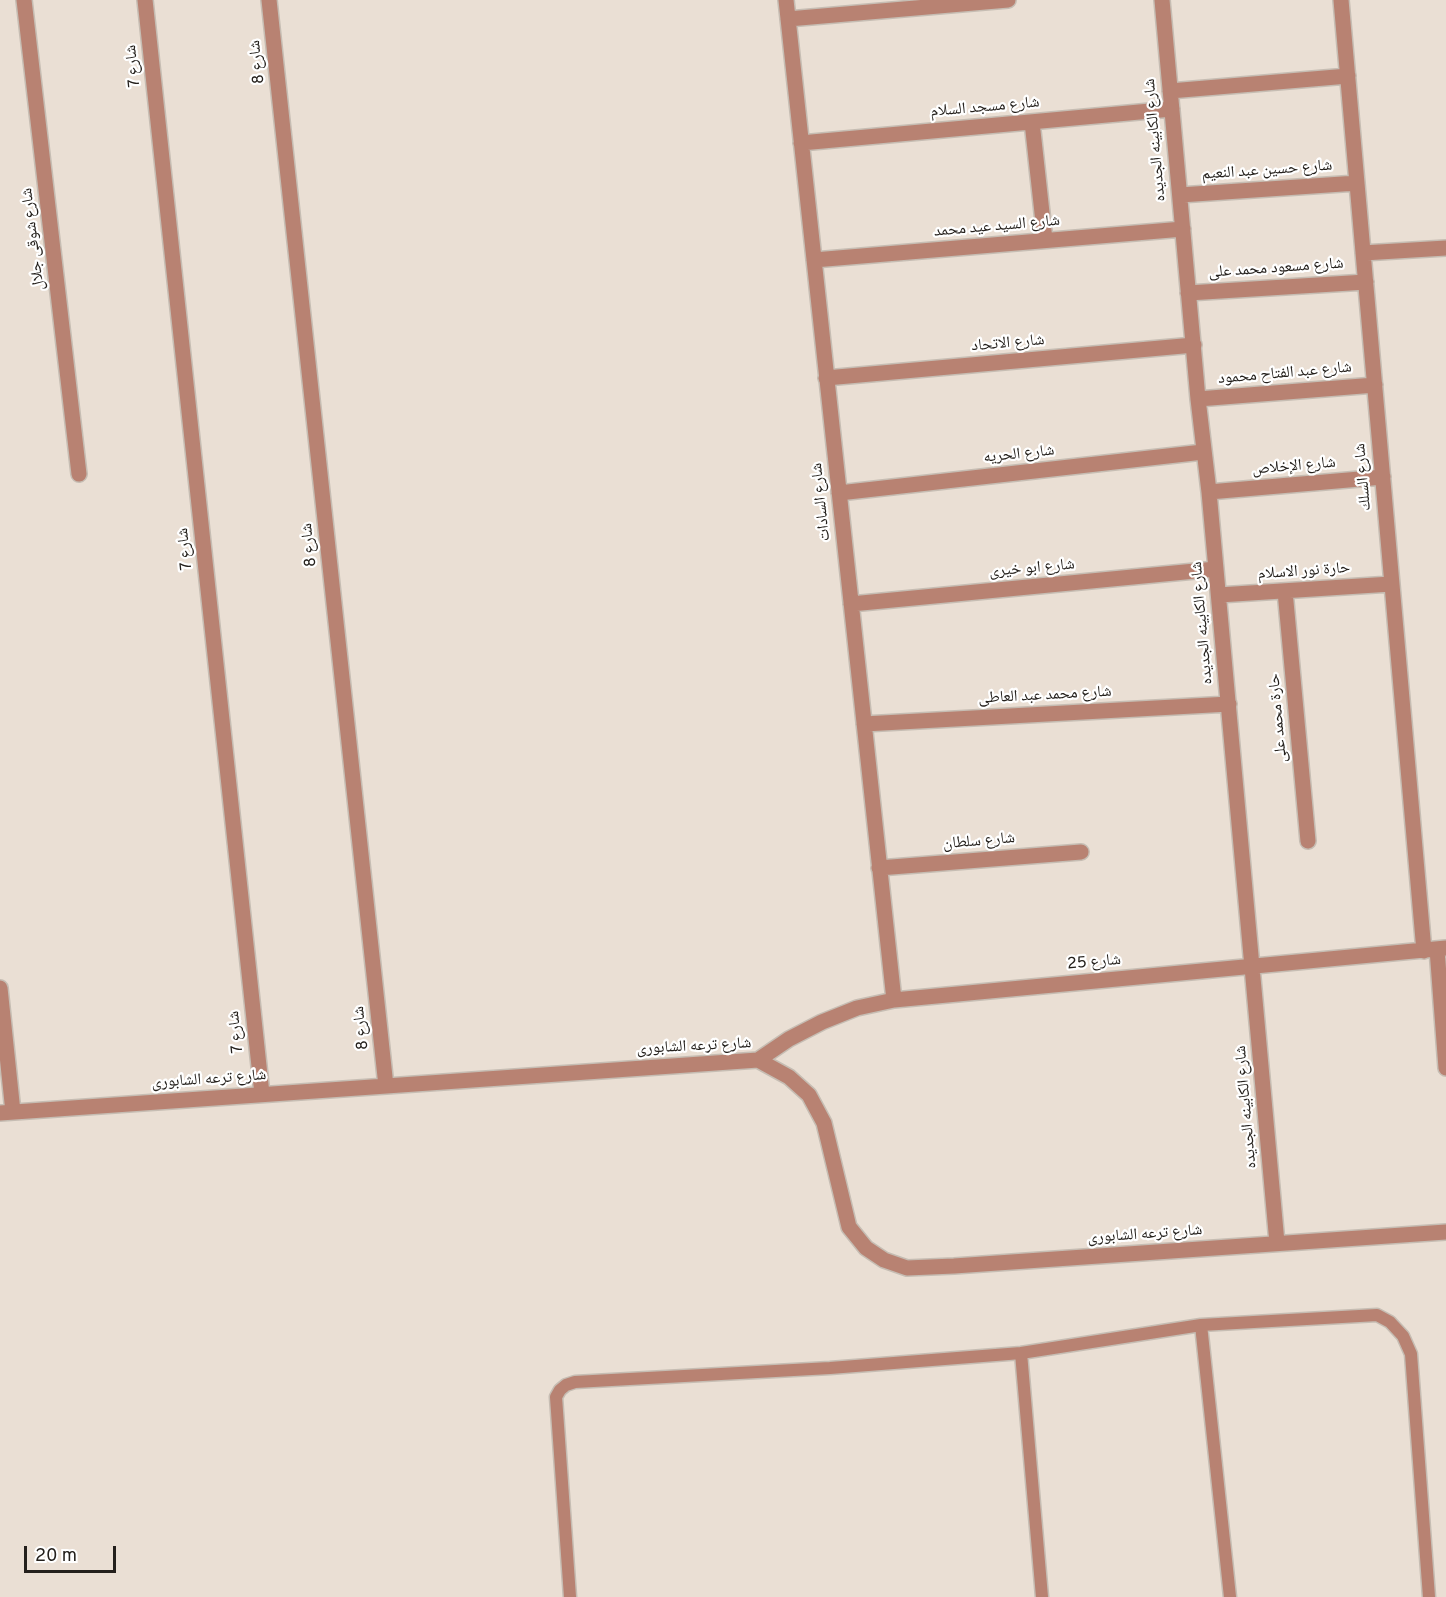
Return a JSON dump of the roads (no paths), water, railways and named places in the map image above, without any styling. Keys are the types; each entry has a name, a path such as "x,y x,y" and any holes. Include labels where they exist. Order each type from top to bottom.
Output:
{"street":[{"name":"شارع شوقى جلال","path":"24,0 79,474"},
{"name":"شارع 7","path":"145,0 262,1094"},
{"name":"شارع 8","path":"269,0 386,1086"},
{"name":"شارع السادات","path":"786,0 894,1000"},
{"path":"788,19 1008,0"},
{"name":"شارع الكابينه الجديده","path":"1162,0 1203,452 1219,595 1277,1244"},
{"name":"شارع السلك","path":"1341,0 1383,477 1390,584 1435,950 1446,1068"},
{"path":"1170,91 1348,76"},
{"name":"شارع مسجد السلام","path":"801,143 1172,109"},
{"path":"1032,122 1045,240"},
{"name":"شارع حسين عبد النعيم","path":"1180,195 1357,183"},
{"name":"شارع السيد عيد محمد","path":"814,260 1182,229"},
{"path":"1364,254 1446,248"},
{"name":"شارع مسعود محمد على","path":"1188,293 1366,282"},
{"name":"شارع الاتحاد","path":"826,378 1194,345"},
{"name":"شارع عبد الفتاح محمود","path":"1198,399 1375,385"},
{"name":"شارع الحريه","path":"839,493 1203,452"},
{"name":"شارع الإخلاص","path":"1209,492 1383,477"},
{"name":"شارع ابو خيرى","path":"851,604 1216,569"},
{"name":"حارة نور الاسلام","path":"1219,595 1390,584"},
{"name":"حارة محمد على","path":"1285,591 1308,841"},
{"name":"شارع محمد عبد العاطى","path":"864,724 1229,704"},
{"name":"شارع سلطان","path":"879,868 1081,852"},
{"name":"شارع 25","path":"758,1060 789,1039 822,1022 857,1008 894,1000 1435,950"},
{"path":"0,988 7,1112"},
{"name":"شارع ترعه الشابورى","path":"7,1112 758,1060 789,1077 809,1095 824,1123 849,1227 866,1248 884,1260 907,1268 1446,1232"}],"lane":[{"path":"570,1597 556,1397 566,1385 575,1382 831,1368 1021,1353 1201,1325 1377,1315 1390,1322 1403,1336 1411,1354 1429,1597"},
{"path":"1201,1325 1230,1597"},
{"path":"1021,1353 1042,1597"}]}
